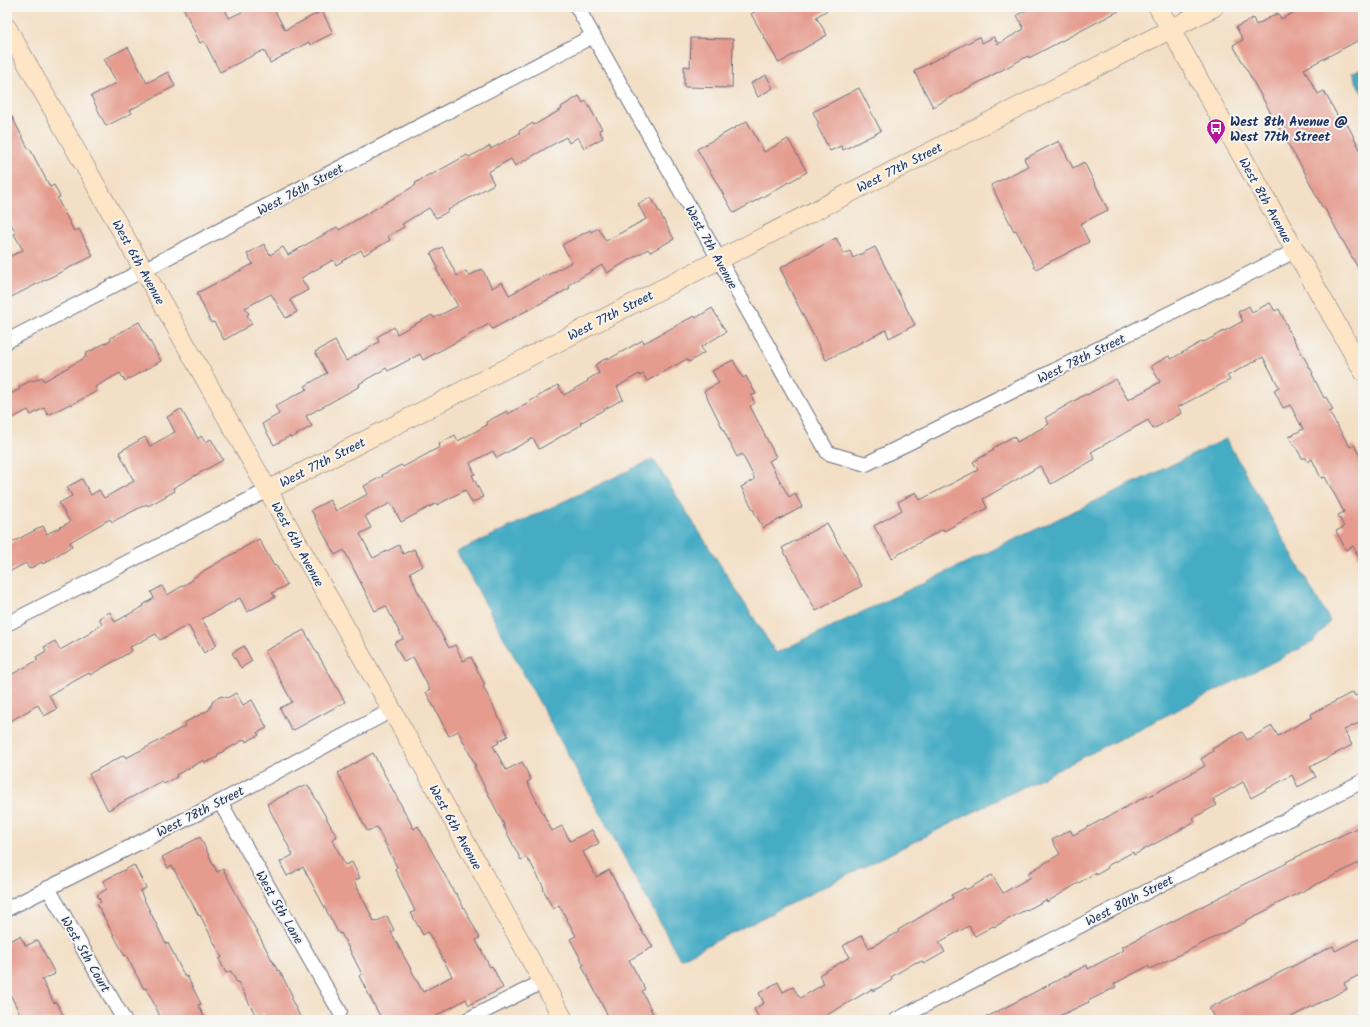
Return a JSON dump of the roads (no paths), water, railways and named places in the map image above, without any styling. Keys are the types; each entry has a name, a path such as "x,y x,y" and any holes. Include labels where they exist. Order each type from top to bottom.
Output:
{"street":[{"name":"West 7th Avenue","path":"577,7 828,453 866,464"},
{"name":"West 8th Avenue","path":"1158,7 1363,371"},
{"name":"West 77th Street","path":"7,624 1214,7"},
{"name":"West 6th Avenue","path":"7,28 392,710 564,1020"},
{"name":"West 76th Street","path":"7,341 593,36"},
{"name":"West 78th Street","path":"866,464 1295,251"},
{"name":"West 78th Street","path":"7,908 220,802 392,710"},
{"name":"West 80th Street","path":"896,1020 1363,781"},
{"name":"West 5th Lane","path":"220,802 340,1012"},
{"name":"West 5th Court","path":"48,888 124,1020"},
{"path":"467,1020 542,982"}],"water":[{"path":"1363,67 1363,95 1352,73"},
{"path":"1226,439 1330,621 1313,642 680,959 457,552 653,459 776,653"}],"place":[{"name":"West 8th Avenue @ West 77th Street","path":"1216,145"}]}
